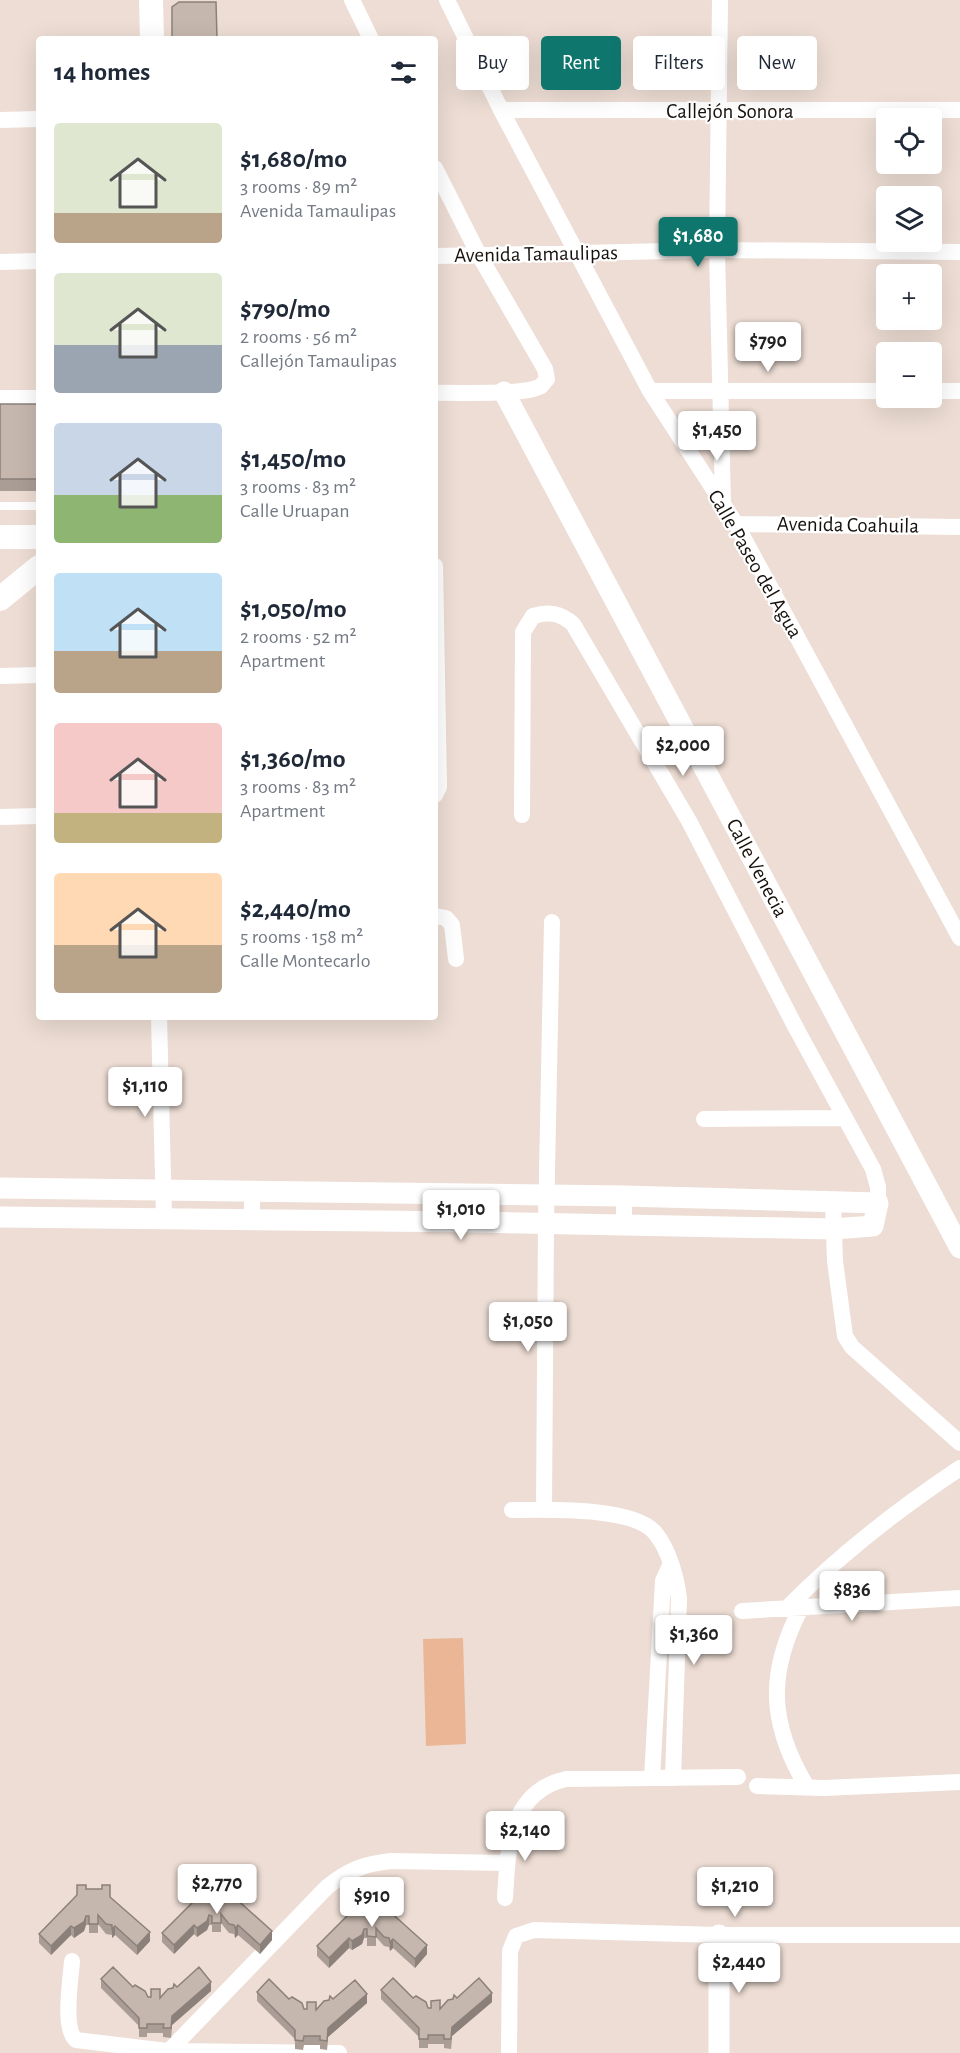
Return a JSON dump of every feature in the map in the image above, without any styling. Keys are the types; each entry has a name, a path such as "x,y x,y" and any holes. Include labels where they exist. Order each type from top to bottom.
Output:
{"main road":[{"path":"151,0 152,36"},
{"path":"0,537 36,537"},
{"path":"0,599 36,569"}],"street":[{"path":"352,0 370,36"},
{"name":"Calle Paseo del Agua","path":"447,0 501,110 650,391 736,524 960,938"},
{"path":"720,0 717,250 723,503"},
{"name":"Callejón Sonora","path":"501,110 960,110"},
{"path":"0,120 36,119"},
{"path":"438,174 479,255 544,369 547,379 542,386 536,388 504,392 438,393"},
{"name":"Avenida Tamaulipas","path":"438,256 717,250 960,252"},
{"path":"0,262 36,261"},
{"path":"650,391 876,391"},
{"path":"942,391 960,391"},
{"name":"Calle Venecia","path":"504,392 958,1241"},
{"path":"0,399 36,398"},
{"name":"Avenida Coahuila","path":"736,524 960,527"},
{"path":"0,1217 546,1223 833,1229 873,1226 878,1203 878,1187 873,1169 689,821 573,624 564,616 547,612 533,616 523,632 522,815"},
{"path":"0,676 36,675"},
{"path":"438,747 438,789"},
{"path":"0,817 36,816"},
{"path":"438,917 446,918 452,925 456,959"},
{"path":"544,1510 546,1223 552,922"},
{"path":"159,1020 164,1218"},
{"path":"704,1119 845,1118"},
{"path":"0,1188 624,1196 878,1203"},
{"path":"251,1220 253,1191"},
{"path":"376,1193 376,1221"},
{"path":"472,1195 473,1222"},
{"path":"624,1196 624,1225"},
{"path":"833,1203 835,1261 845,1336 852,1347 960,1443"},
{"path":"807,1787 793,1764 783,1739 778,1712 777,1684 781,1658 794,1608 823,1572 863,1537 910,1501 960,1468"},
{"path":"512,1510 619,1514 640,1521 656,1533 675,1573 679,1599 673,1778"},
{"path":"652,1778 663,1581 671,1563"},
{"path":"742,1611 960,1598"},
{"path":"505,1898 507,1863 515,1821 528,1801 554,1782 566,1779 738,1777"},
{"path":"757,1785 807,1787 960,1782"},
{"path":"167,2052 327,1887 347,1872 374,1863 391,1861 507,1863"},
{"path":"509,2053 510,1951 516,1936 534,1930 719,1935 960,1935"},
{"path":"719,1935 719,2053"},
{"path":"72,1961 68,2025 71,2036 76,2040 142,2051 339,2053"}],"lane":[{"path":"0,506 36,506"}],"shaded area":[{"path":"463,1638 466,1744 426,1746 423,1639"}],"building":[{"path":"179,2 216,2 217,36 172,36 172,7"},
{"path":"0,404 36,404 36,479 0,479"},
{"path":"200,1884 208,1884 209,1889 225,1888 225,1884 232,1884 233,1896 272,1931 260,1945 238,1925 235,1928 234,1925 229,1924 221,1914 221,1923 212,1923 212,1916 209,1915 207,1921 197,1928 194,1925 174,1945 162,1933 200,1895"},
{"path":"77,1885 86,1885 86,1889 102,1889 102,1885 110,1885 110,1897 150,1932 137,1946 115,1926 112,1929 112,1925 106,1924 98,1915 98,1924 89,1924 89,1916 86,1916 84,1922 74,1928 71,1926 51,1946 39,1934 77,1895"},
{"path":"388,1897 388,1910 427,1945 415,1959 393,1939 390,1942 389,1938 384,1937 376,1928 376,1937 367,1936 367,1929 364,1929 362,1935 352,1941 349,1938 329,1958 317,1946 355,1908 355,1898 364,1898 364,1902 380,1902 380,1898"},
{"path":"113,1967 133,1987 135,1985 145,1991 148,1997 151,1997 151,1989 160,1989 160,1998 168,1989 173,1988 174,1984 177,1987 199,1967 211,1982 172,2016 171,2028 163,2028 164,2024 147,2024 147,2028 139,2028 139,2018 101,1979"},
{"path":"393,1978 413,1998 416,1996 426,2002 428,2008 431,2008 431,2001 440,2000 440,2009 448,2000 453,1999 454,1995 457,1998 479,1978 492,1993 452,2027 451,2039 444,2039 444,2035 428,2035 428,2039 419,2039 419,2028 381,1990"},
{"path":"269,1979 289,1999 292,1997 302,2003 304,2009 307,2009 307,2002 316,2002 316,2010 324,2001 329,2000 330,1996 333,1999 355,1980 367,1994 328,2028 327,2041 320,2040 320,2036 304,2036 303,2041 295,2040 295,2030 257,1992"}]}
